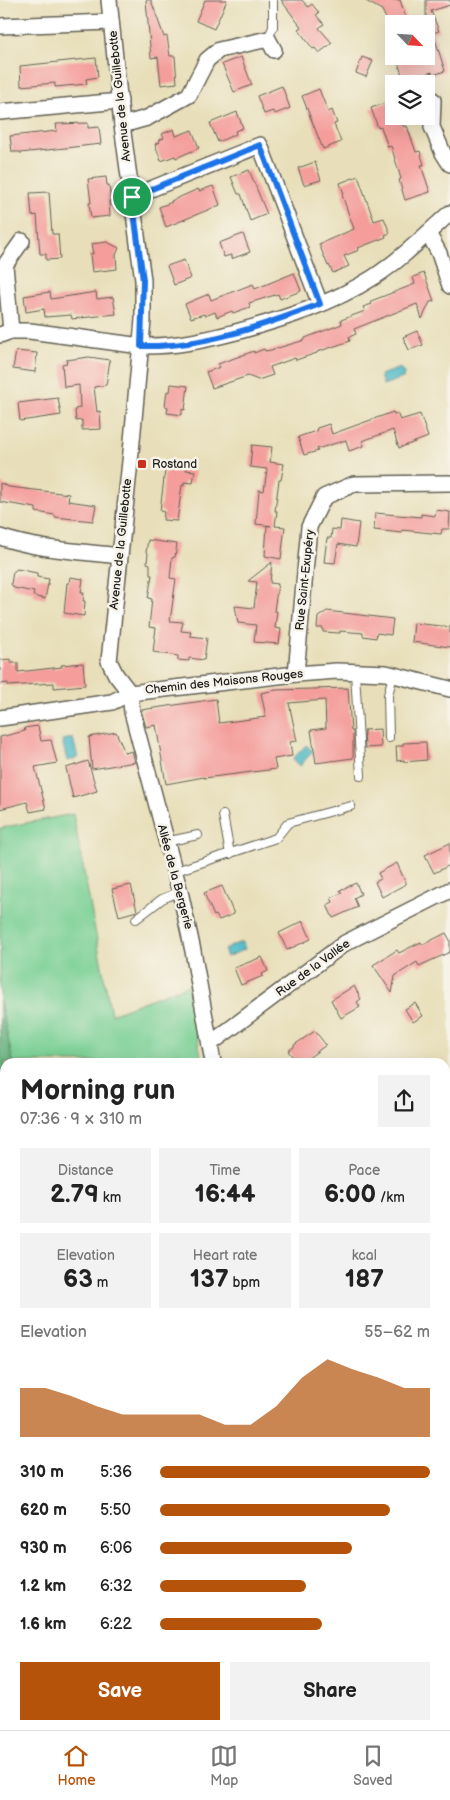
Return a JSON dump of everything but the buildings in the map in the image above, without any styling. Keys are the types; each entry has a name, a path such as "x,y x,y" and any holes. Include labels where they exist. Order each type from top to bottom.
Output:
{"street":[{"name":"Avenue de la Guillebotte","path":"109,0 122,125 143,280 141,346 108,661 130,693"},
{"path":"0,26 111,22"},
{"path":"122,125 147,118 189,96 207,60 219,50 271,44"},
{"path":"0,112 120,101"},
{"path":"432,125 450,164"},
{"path":"132,197 260,145 320,304"},
{"path":"22,241 5,265 5,333 30,331 141,346 159,346 201,340 276,321 320,304 372,278 404,255 450,213"},
{"path":"428,233 438,253 450,286"},
{"name":"Rue Saint-Exupéry","path":"296,674 309,527 324,498 354,484 450,483"},
{"path":"0,537 29,545 63,551 119,556"},
{"name":"Chemin des Maisons Rouges","path":"0,718 112,702 130,693 337,671 393,675 450,689"},
{"name":"Allée de la Bergerie","path":"130,693 132,712 193,951 212,1058"},
{"name":"Rue de la Vallée","path":"210,1044 345,943 450,890"}],"lane":[{"path":"271,44 273,0"},
{"path":"355,672 361,776"},
{"path":"389,738 388,694 393,675"},
{"path":"173,872 276,838 288,823 352,806"},
{"path":"222,815 230,854"},
{"path":"165,842 198,835"},
{"path":"136,919 162,899 179,892"}],"green space":[{"path":"73,814 111,1014 188,985 201,1058 0,1058 0,828"},
{"path":"0,1001 12,1058 0,1058"}],"water":[{"path":"400,368 404,373 403,378 383,385 380,375"},
{"path":"73,738 78,758 67,761 62,740"},
{"path":"306,745 313,751 300,766 293,759"},
{"path":"242,942 245,949 227,957 224,950"}],"place":[{"name":"Rostand","path":"142,464"}],"route":[{"path":"260,145 320,304 276,321 201,340 159,346 141,346 143,280 132,197 260,145"}]}
